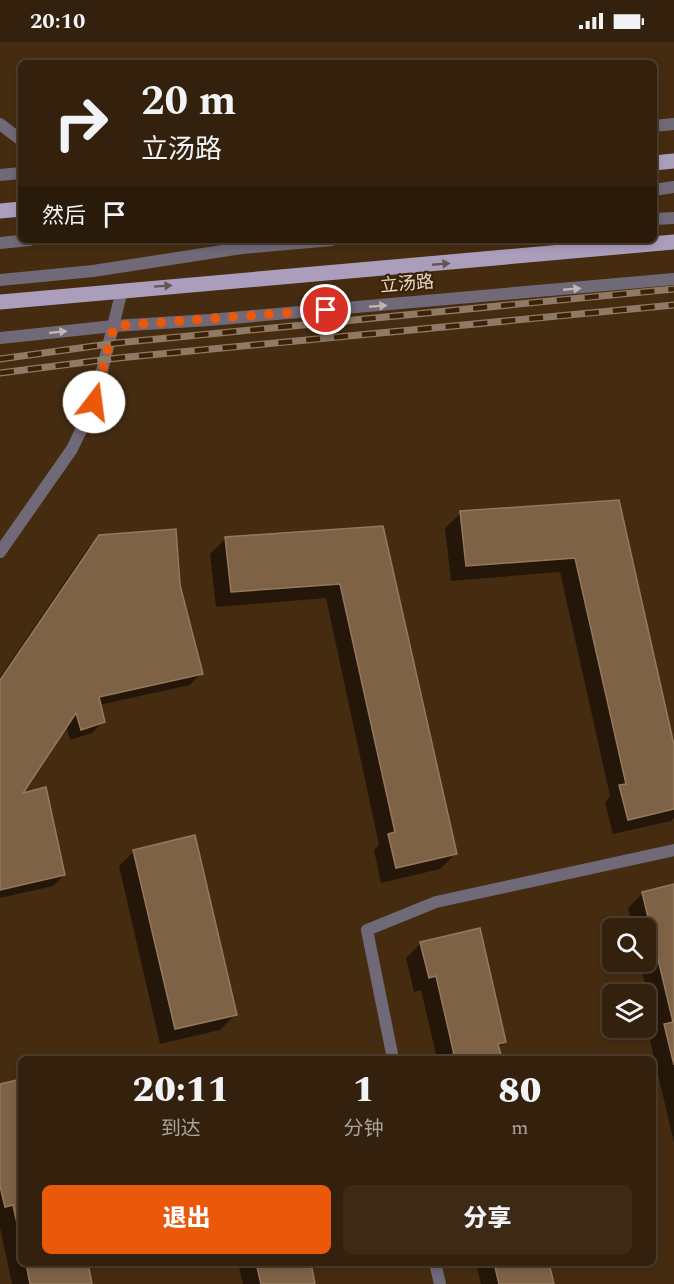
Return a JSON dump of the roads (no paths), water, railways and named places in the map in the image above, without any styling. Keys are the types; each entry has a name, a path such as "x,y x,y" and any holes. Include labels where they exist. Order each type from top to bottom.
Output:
{"main road":[{"path":"657,163 674,161"},
{"path":"0,211 18,209"},
{"name":"立汤路","path":"0,302 674,242"}],"street":[{"path":"0,124 18,138"},
{"path":"657,126 674,124"},
{"path":"0,175 18,173"},
{"path":"657,189 674,187"},
{"path":"657,219 674,218"},
{"path":"0,243 18,241"},
{"path":"0,280 93,271 242,248 298,243"},
{"name":"立汤路","path":"0,338 114,326 220,319 674,279"},
{"path":"0,552 72,449 94,402 122,290"},
{"path":"392,1056 367,930 436,902 674,850"},
{"path":"436,1266 440,1284"}],"railway":[{"path":"0,359 116,343 674,289"},
{"path":"0,373 118,358 674,305"}]}
